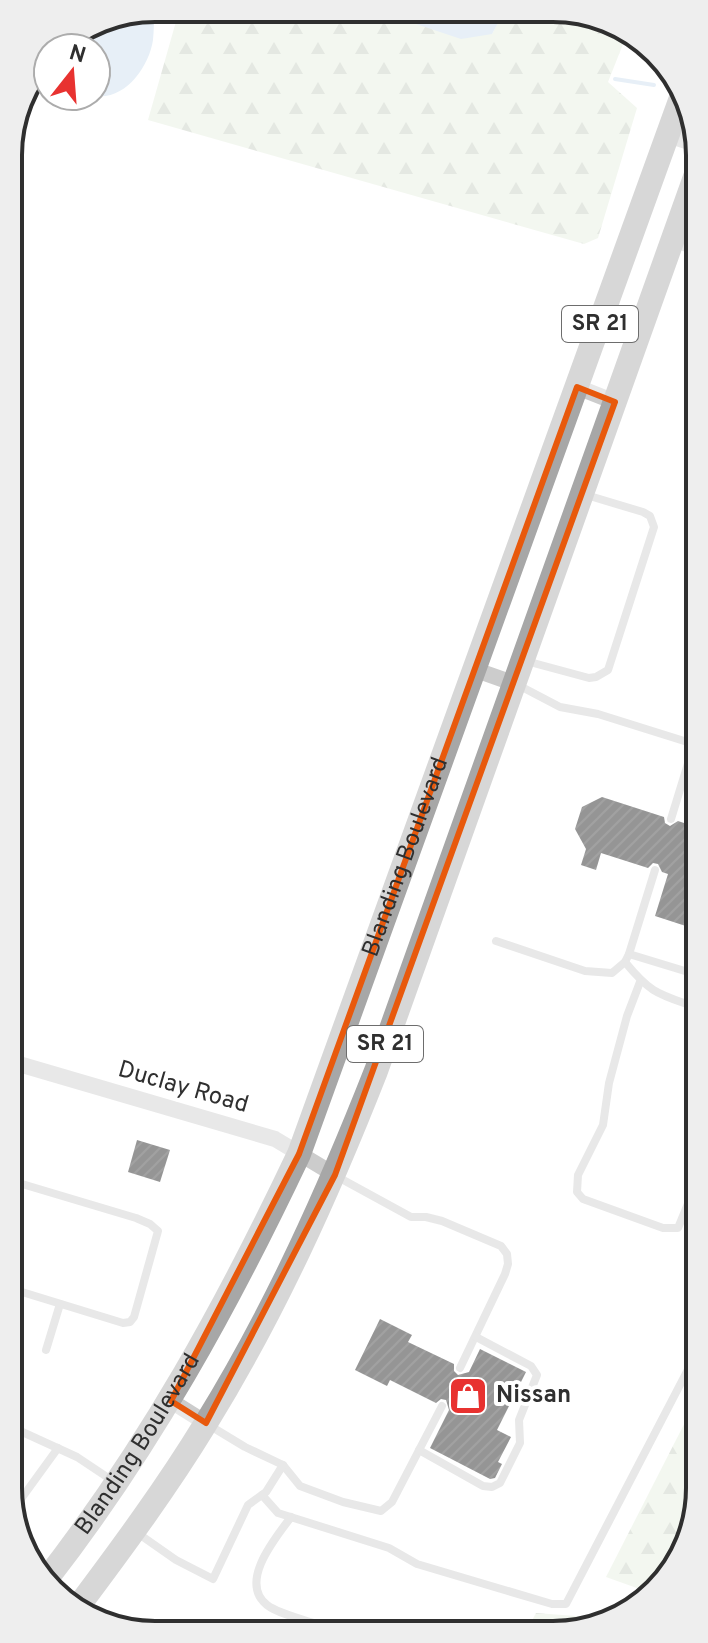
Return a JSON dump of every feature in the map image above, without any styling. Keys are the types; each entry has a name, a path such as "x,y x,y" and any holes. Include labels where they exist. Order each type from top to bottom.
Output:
{"main road":[{"name":"Blanding Boulevard","path":"52,1572 117,1484 171,1401 241,1275 299,1154 677,108"},
{"name":"Blanding Boulevard","path":"83,1600 135,1531 206,1423 290,1270 335,1175 376,1071 686,204"}],"street":[{"path":"667,135 685,141"},
{"path":"577,387 615,402"},
{"path":"476,670 513,683"},
{"name":"Duclay Road","path":"22,1065 275,1139 335,1175"},
{"path":"171,1401 206,1423"}],"lane":[{"path":"672,243 686,248"},
{"path":"522,660 589,678 608,670 654,527 650,516 643,512 582,494"},
{"path":"513,683 560,707 598,714 686,742"},
{"path":"671,819 686,775"},
{"path":"496,941 593,973 612,973 627,958 655,870"},
{"path":"627,958 686,972"},
{"path":"627,958 640,982 654,993 686,1004"},
{"path":"640,982 627,1016 609,1083 603,1125 578,1175 577,1192 583,1199 663,1228 678,1228 686,1209"},
{"path":"335,1175 411,1217 442,1221 501,1246 507,1254 508,1264 460,1368"},
{"path":"22,1184 136,1218 157,1229 134,1317 130,1322 123,1323 22,1292"},
{"path":"46,1350 60,1304"},
{"path":"419,1450 483,1486 492,1487 500,1483 507,1472 520,1443 519,1420 537,1375 531,1366 476,1337"},
{"path":"262,1495 278,1513 389,1548 417,1564 552,1604 566,1604 686,1373"},
{"path":"206,1423 283,1465 300,1486 343,1502 381,1511 392,1502 442,1406"},
{"path":"22,1432 77,1457 117,1484"},
{"path":"22,1497 58,1448"},
{"path":"135,1531 176,1560 213,1579 248,1505 266,1492 283,1465"},
{"path":"291,1517 268,1548 260,1567 257,1584 259,1596 268,1606 309,1621"}],"highlighted area":[{"path":"577,387 615,402 335,1175 206,1423 171,1401 299,1154"}],"green space":[{"path":"176,22 410,22 492,34 498,22 574,24 624,42 608,82 637,108 598,238 584,244 148,120"},
{"path":"686,1420 686,1497 679,1531 668,1555 640,1589 606,1577"},
{"path":"536,1613 585,1617 571,1620 532,1621"}],"water":[{"path":"154,22 151,50 141,71 112,94 112,32 105,32 137,23"},
{"path":"410,22 498,22 492,34 461,39"}],"building":[{"path":"602,797 664,817 665,823 670,826 678,821 684,823 686,816 686,926 655,916 668,874 662,872 658,864 653,863 648,868 601,853 596,870 581,865 586,849 575,829 582,807"},
{"path":"137,1140 170,1150 160,1182 128,1172"},
{"name":"Nissan","path":"380,1319 412,1335 408,1342 454,1364 458,1375 469,1372 480,1349 526,1372 497,1430 511,1437 498,1462 502,1464 495,1478 490,1479 430,1448 449,1410 446,1400 436,1403 390,1380 387,1386 355,1370"}],"waterway":[{"path":"615,79 654,85"}],"place":[{"name":"Nissan","path":"468,1396"}]}
